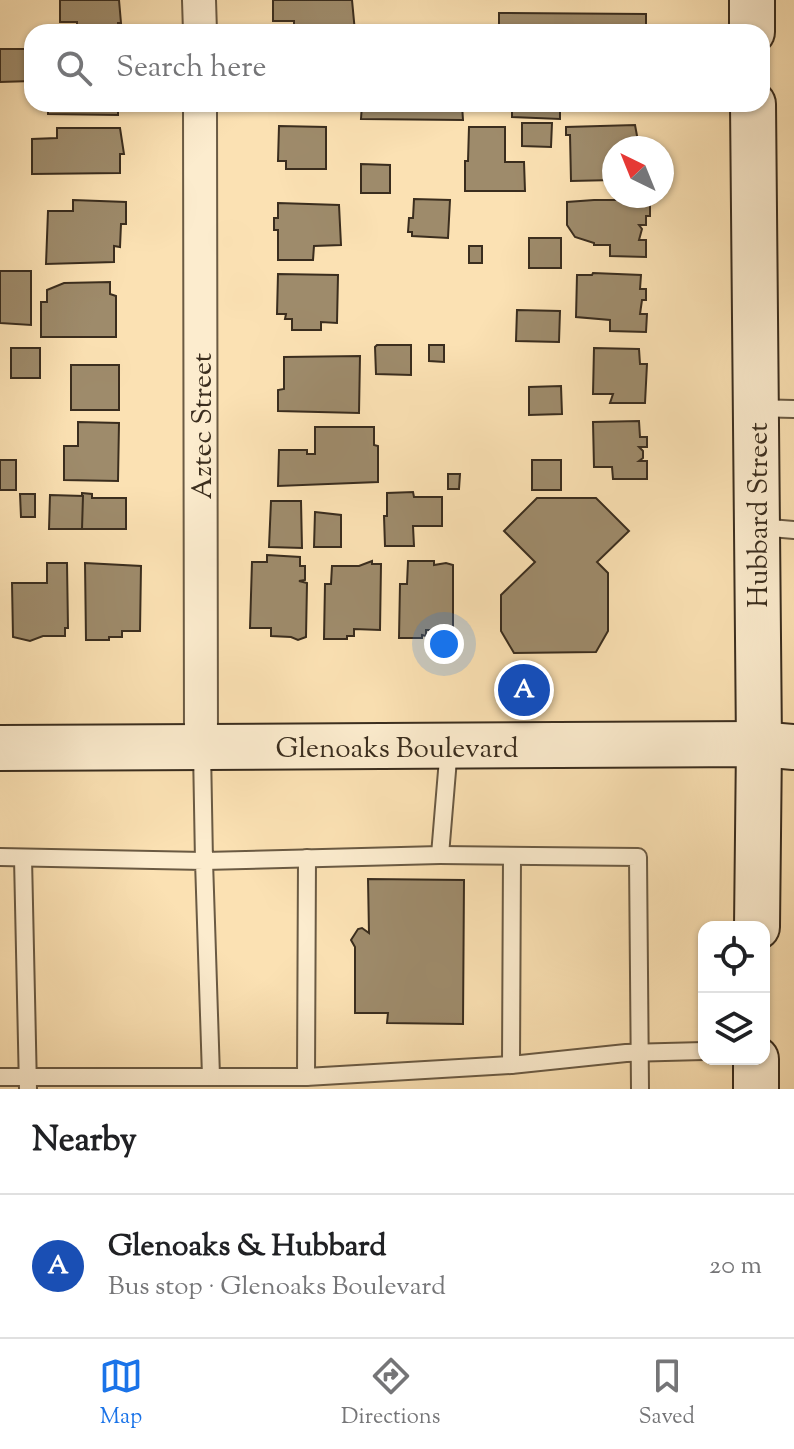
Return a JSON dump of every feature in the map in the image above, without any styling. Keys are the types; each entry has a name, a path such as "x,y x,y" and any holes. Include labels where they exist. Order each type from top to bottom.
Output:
{"main road":[{"path":"752,0 752,24"},
{"name":"Hubbard Street","path":"754,112 775,408 776,746 758,921"},
{"name":"Glenoaks Boulevard","path":"0,748 776,746"},
{"path":"756,1065 756,1089"}],"street":[{"path":"199,0 200,24"},
{"name":"Aztec Street","path":"200,112 201,749"}],"lane":[{"path":"440,855 449,747"},
{"path":"201,749 211,1076"},
{"path":"0,857 204,861 440,855 638,857 640,1089"},
{"path":"511,1065 512,856"},
{"path":"23,858 28,1082"},
{"path":"306,1077 307,858"},
{"path":"0,1077 28,1082 211,1076 306,1077 511,1065 640,1052 698,1051"}],"building":[{"path":"60,0 119,0 121,23 60,22"},
{"path":"273,0 352,0 354,24 273,21"},
{"path":"499,13 646,14 646,24 499,24"},
{"path":"0,49 24,49 24,81 0,82"},
{"path":"48,112 118,112 118,115"},
{"path":"361,112 462,112 463,120 361,119"},
{"path":"512,112 560,112 560,119 512,117"},
{"path":"522,123 552,123 551,147 522,146"},
{"path":"635,125 637,136 602,136 602,180 571,181 570,135 566,135 566,127"},
{"path":"279,126 326,127 326,169 286,169 286,161 278,161"},
{"path":"469,127 505,127 505,162 524,162 525,191 465,191"},
{"path":"57,128 120,128 124,154 120,154 120,173 32,174 32,139 57,138"},
{"path":"361,164 390,165 390,193 361,193"},
{"path":"414,199 450,200 448,238 412,236 412,232 408,232 409,218 413,218"},
{"path":"73,200 126,202 126,224 121,224 120,247 114,246 114,262 46,264 48,211 73,211"},
{"path":"602,200 602,208 650,208 646,225 639,225 642,229 639,240 646,240 646,257 610,256 610,245 594,245 575,237 567,225 567,202"},
{"path":"278,203 339,205 341,245 314,246 313,260 278,260 278,230 274,230 274,218 278,218"},
{"path":"529,238 561,238 561,268 529,268"},
{"path":"469,246 482,246 482,263 469,263"},
{"path":"0,271 31,271 31,325 0,323"},
{"path":"278,274 338,275 337,323 321,322 321,330 292,330 292,319 285,319 286,314 277,314"},
{"path":"577,275 641,275 640,289 646,289 646,300 642,300 640,314 647,314 646,332 610,331 610,320 576,317"},
{"path":"110,282 110,294 116,296 116,337 41,337 41,302 47,302 47,290 64,283"},
{"path":"517,310 560,311 559,342 516,341"},
{"path":"377,345 411,345 411,375 376,374"},
{"path":"429,345 444,345 444,362 429,361"},
{"path":"11,348 40,348 40,378 11,378"},
{"path":"594,348 639,349 640,364 647,364 645,403 610,403 613,394 593,394"},
{"path":"360,356 359,413 278,411 278,390 284,389 284,357"},
{"path":"71,365 119,365 119,410 71,410"},
{"path":"561,386 562,414 529,415 529,387"},
{"path":"639,421 640,437 647,437 647,447 639,447 643,458 639,461 647,461 647,479 613,479 612,467 594,467 593,422"},
{"path":"78,422 119,423 118,481 64,480 64,446 78,446"},
{"path":"315,427 374,427 374,445 378,446 378,482 278,486 279,450 307,450 307,454 315,454"},
{"path":"0,460 16,460 16,490 0,490"},
{"path":"532,460 561,460 561,490 532,490"},
{"path":"448,474 460,474 459,489 448,489"},
{"path":"413,492 414,497 442,497 442,526 413,526 414,546 385,546 387,493"},
{"path":"82,493 92,494 92,498 126,498 126,529 82,529"},
{"path":"20,494 35,494 35,517 21,517"},
{"path":"50,495 83,496 82,529 49,529"},
{"path":"537,498 596,498 629,531 597,562 608,573 608,631 596,652 514,653 501,631 501,595 535,562 504,531"},
{"path":"271,501 301,501 302,548 269,547"},
{"path":"315,512 341,515 341,547 314,547"},
{"path":"267,555 300,557 300,566 305,566 305,580 299,581 307,583 306,637 298,640 271,636 271,628 250,628 252,562 267,562"},
{"path":"372,561 372,564 381,564 380,630 354,629 354,636 347,636 347,639 324,639 325,584 331,584 332,566 359,566"},
{"path":"408,561 453,565 453,630 426,630 426,636 422,635 422,638 399,638 400,584 407,584"},
{"path":"47,563 67,563 68,628 65,628 65,636 43,636 30,641 13,637 12,583 47,583"},
{"path":"85,563 141,566 140,631 122,631 122,637 109,637 109,640 86,640"},
{"path":"368,879 464,880 463,1024 387,1023 388,1013 355,1013 355,947 351,940 358,929 369,933"}],"place":[{"name":"Glenoaks & Hubbard","path":"524,690"}]}
